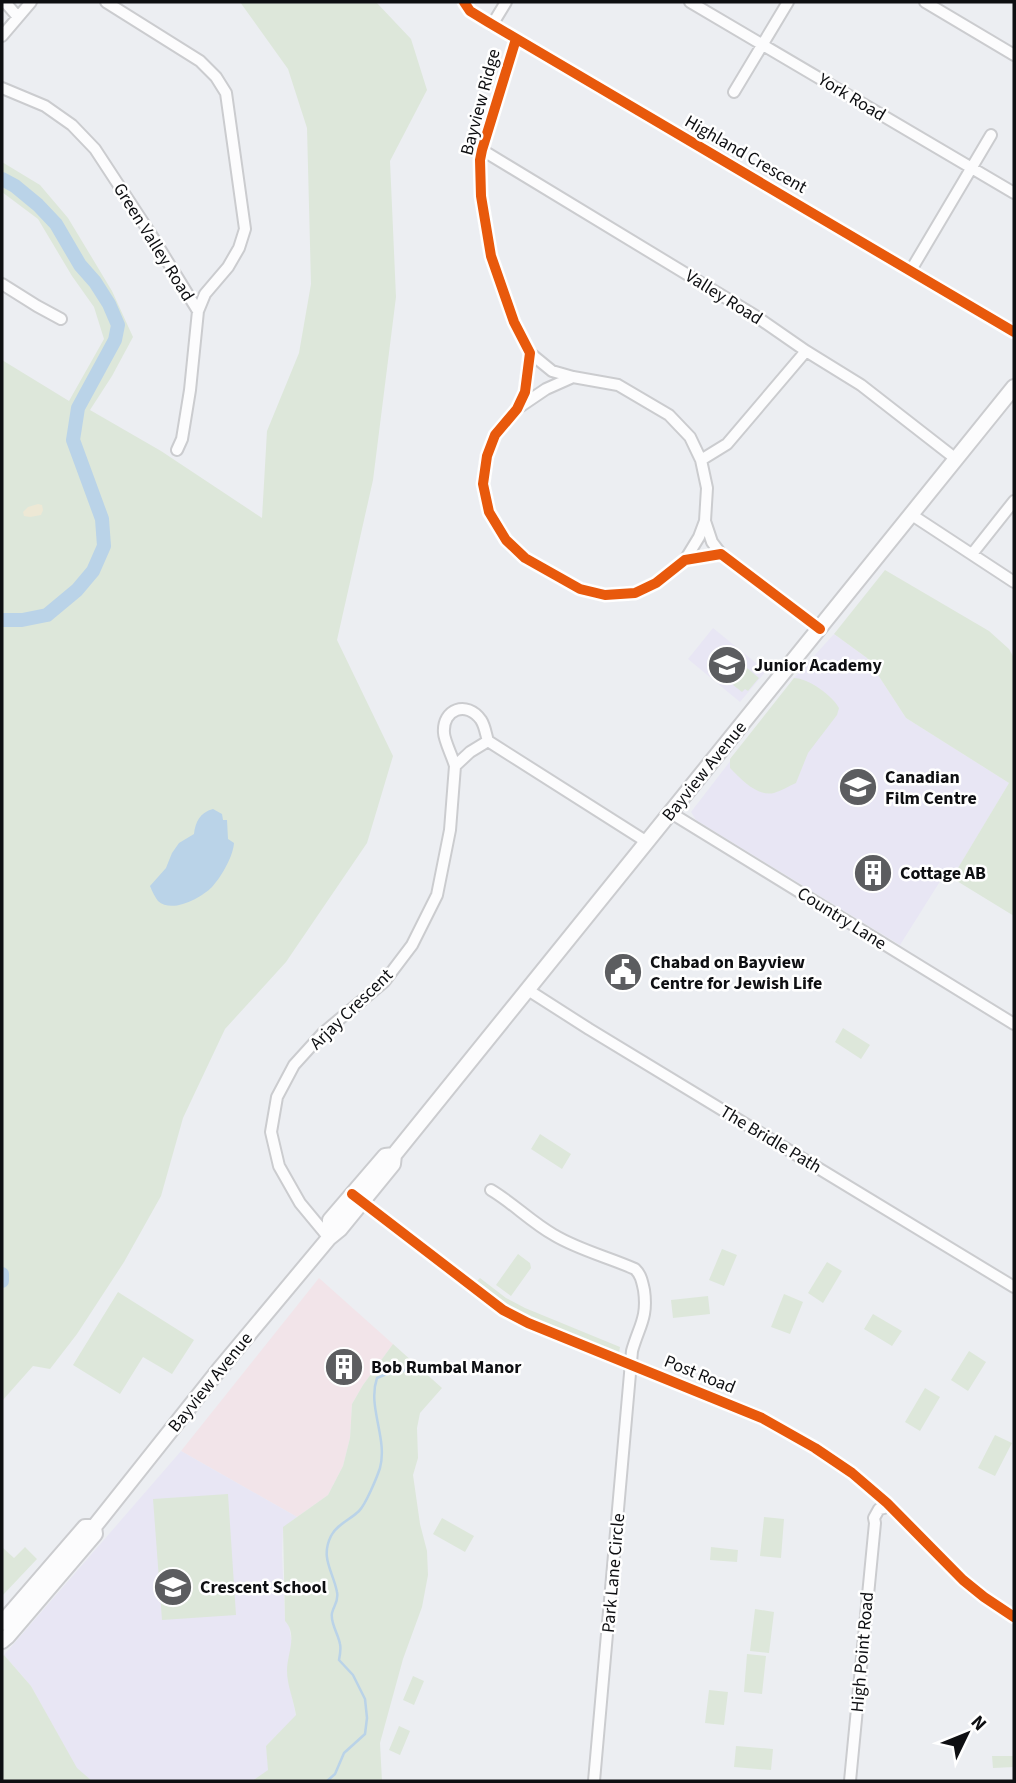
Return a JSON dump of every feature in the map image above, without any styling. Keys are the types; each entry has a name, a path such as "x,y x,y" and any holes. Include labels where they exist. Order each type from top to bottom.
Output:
{"main road":[{"name":"Bayview Avenue","path":"2,1641 95,1534 94,1527 218,1371 329,1238 340,1229 357,1198 393,1164 394,1155 1014,387"},
{"name":"Bayview Avenue","path":"2,1623 85,1527 94,1527"}],"street":[{"path":"5,2 17,16"},
{"path":"2,36 31,2"},
{"path":"106,2 200,61 216,76 226,93 245,229 239,248 228,267 205,293 198,311"},
{"name":"Highland Crescent","path":"464,2 470,11 492,25 1014,332"},
{"path":"492,25 506,2"},
{"name":"York Road","path":"690,2 1014,194"},
{"path":"734,92 788,2"},
{"path":"925,2 1014,55"},
{"name":"Bayview Ridge","path":"516,38 482,150 481,196 491,256 514,322 530,353"},
{"name":"Green Valley Road","path":"2,88 45,106 72,125 95,149 198,311 190,390 182,439 177,450"},
{"path":"911,270 991,135"},
{"name":"Valley Road","path":"482,150 744,309 878,397 956,459"},
{"path":"2,284 61,318"},
{"path":"701,460 727,444 806,351"},
{"path":"530,353 552,371 618,385 669,415 690,437 701,460 707,488 705,521 685,560 656,583 635,593 606,595 580,589 524,558 506,540 489,512 483,484 487,456 495,435 517,409 525,392 530,353"},
{"path":"517,409 546,389 573,377"},
{"path":"972,554 1014,500"},
{"path":"912,515 1014,582"},
{"path":"705,521 712,542 721,554 820,629"},
{"path":"685,560 721,554"},
{"name":"Arjay Crescent","path":"329,1238 300,1203 279,1167 271,1132 277,1097 294,1065 323,1033 384,982 412,945 437,895 450,830 455,766 443,735 445,721 451,713 465,708 474,712 482,722 488,741 647,842"},
{"path":"455,766 470,752 488,741"},
{"name":"Country Lane","path":"671,813 1014,1024"},
{"name":"The Bridle Path","path":"528,990 589,1030 1014,1287"},
{"name":"Park Lane Circle","path":"491,1190 557,1237 635,1269 640,1275 646,1306 643,1322 632,1349 594,1781"},
{"name":"Post Road","path":"357,1198 503,1310 528,1323 762,1418 815,1448 852,1473 963,1580 1014,1617"},
{"name":"High Point Road","path":"850,1781 874,1518 879,1509 885,1506"}],"shaded area":[{"path":"240,2 376,2 411,39 427,90 390,161 396,297 373,480 337,640 393,756 367,843 286,962 225,1029 183,1118 161,1196 124,1262 77,1334 50,1369 33,1366 2,1401 2,360 69,401 104,339 94,307 38,219 2,192 2,162 40,185 68,218 112,291 133,337 90,410 161,451 262,518 267,431 299,353 311,284 307,128 288,69"},
{"path":"885,570 989,631 1009,649 1014,658 1014,916 952,878 1009,783 906,718 867,658 834,634"},
{"name":"Junior Academy","path":"713,628 766,671 740,702 688,659"},
{"name":"Canadian Film Centre","path":"834,634 867,658 906,718 1009,783 952,878 944,875 900,945 696,820 691,812 794,678"},
{"path":"747,668 759,678 748,691 745,689 742,692 733,685"},
{"path":"794,678 820,688 839,708 837,715 808,753 796,783 768,794 750,786 739,777 730,768 730,759"},
{"path":"843,1028 870,1045 861,1059 835,1042"},
{"path":"540,1134 571,1154 562,1169 531,1149"},
{"path":"722,1249 737,1255 724,1286 709,1280"},
{"path":"518,1254 530,1263 531,1268 511,1296 496,1285"},
{"path":"827,1262 842,1271 823,1303 808,1293"},
{"path":"319,1278 393,1344 352,1404 350,1438 343,1466 328,1495 297,1517 181,1451"},
{"path":"480,1278 506,1298 525,1308 620,1347 619,1353 521,1314 492,1297 476,1282"},
{"path":"118,1292 194,1340 172,1374 143,1357 120,1394 73,1365"},
{"path":"784,1294 803,1302 790,1334 771,1327"},
{"path":"708,1296 710,1314 673,1318 671,1300"},
{"path":"873,1314 902,1331 892,1346 864,1329"},
{"path":"393,1344 442,1388 420,1413 417,1428 418,1458 413,1475 427,1551 428,1575 422,1607 403,1659 380,1743 382,1781 252,1781 268,1770 266,1746 296,1715 287,1676 291,1632 285,1621 283,1527 328,1495 343,1466 350,1438 352,1404"},
{"path":"969,1351 986,1362 968,1391 951,1380"},
{"path":"925,1388 940,1397 920,1431 905,1422"},
{"path":"995,1435 1012,1443 995,1476 978,1468"},
{"name":"Crescent School","path":"181,1451 297,1517 283,1528 282,1554 285,1621 289,1626 292,1644 287,1671 296,1716 266,1746 269,1770 252,1781 92,1781 77,1769 31,1686 4,1655"},
{"path":"228,1494 236,1615 162,1620 153,1499"},
{"path":"764,1517 784,1519 781,1558 760,1556"},
{"path":"442,1518 474,1536 465,1552 433,1534"},
{"path":"2,1547 14,1558 25,1547 37,1559 2,1596"},
{"path":"711,1547 738,1550 737,1562 710,1560"},
{"path":"755,1609 774,1612 769,1653 750,1651"},
{"path":"747,1654 766,1656 762,1694 744,1692"},
{"path":"4,1655 31,1686 77,1768 92,1781 2,1781"},
{"path":"413,1676 424,1681 414,1705 403,1700"},
{"path":"709,1690 728,1692 724,1725 705,1723"},
{"path":"399,1726 410,1731 400,1755 389,1750"},
{"path":"736,1746 773,1749 771,1770 734,1767"},
{"path":"992,1756 1014,1756 1014,1767 993,1768"}],"sand":[{"path":"42,505 41,515 24,516 23,512 28,507"}],"water":[{"path":"213,809 222,814 223,820 227,820 228,839 234,843 226,866 212,887 201,896 178,905 164,905 158,901 150,886 166,868 179,843 194,834 202,815"}],"waterway":[{"path":"2,179 38,205 56,224 80,265 109,304 118,325 115,340 78,408 73,440 102,519 104,546 93,571 77,590 47,615 22,620 2,620"},
{"path":"2,1274 2,1281"},
{"path":"327,1781 335,1774 344,1753 365,1734 367,1718 365,1699 353,1675 339,1660 340,1646 332,1617 337,1595 328,1564 328,1544 337,1528 362,1508 380,1468 382,1445 374,1400 377,1378 389,1373 398,1374 410,1367"}],"cycle path":[{"path":"464,2 470,11 488,22 1014,332"},
{"path":"516,39 482,150 481,196 491,256 514,322 530,353 525,392 517,409 495,435 487,456 483,484 489,512 506,540 525,558 580,589 605,595 635,593 656,583 685,560 721,554 820,629"},
{"path":"352,1194 503,1310 528,1323 762,1418 815,1448 852,1473 887,1503 963,1580 1014,1617"}],"place":[{"name":"Junior Academy","path":"727,665"},
{"name":"Canadian Film Centre","path":"858,787"},
{"name":"Cottage AB","path":"873,873"},
{"name":"Chabad on Bayview Centre for Jewish Life","path":"623,972"},
{"name":"Bob Rumbal Manor","path":"344,1367"},
{"name":"Crescent School","path":"173,1587"}]}
